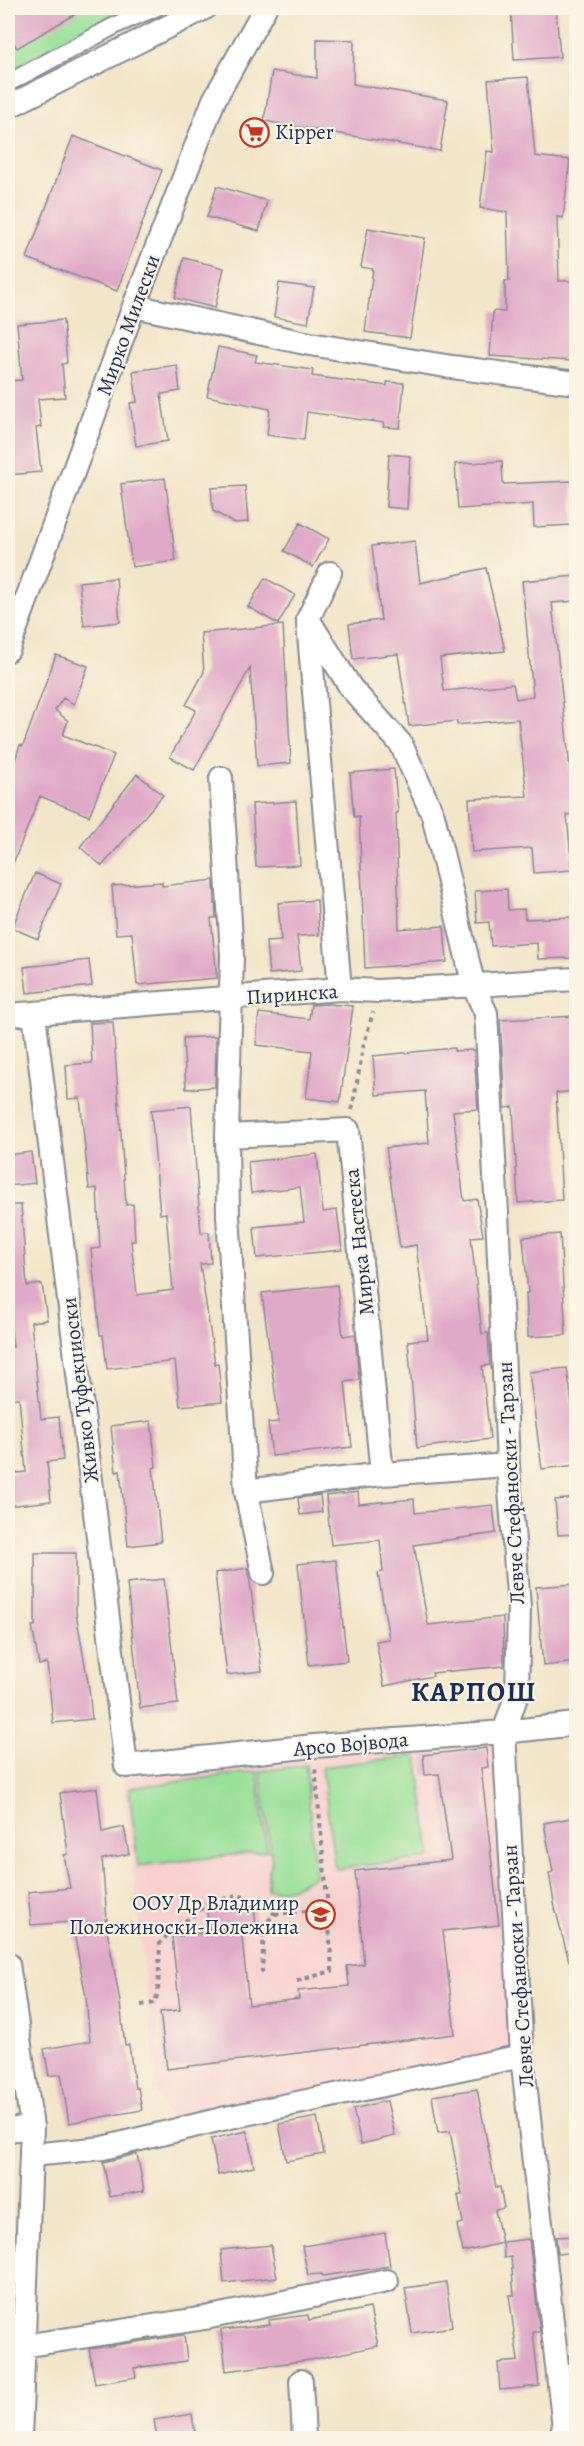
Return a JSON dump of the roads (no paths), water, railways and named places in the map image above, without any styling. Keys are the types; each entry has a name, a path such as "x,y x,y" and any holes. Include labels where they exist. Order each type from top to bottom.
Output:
{"street":[{"path":"8,83 117,24 154,8"},
{"path":"8,107 205,8"},
{"name":"Мирко Милески","path":"8,650 134,306 214,100 265,8"},
{"path":"134,306 310,344 452,367 576,383"},
{"path":"330,573 308,619 340,989"},
{"name":"Левче Стефаноски - Тарзан","path":"308,619 351,688 401,744 433,815 474,987 486,1013 508,1465 519,1607 517,1694 504,1732 522,2056 564,2428 560,2439"},
{"path":"220,778 232,956 227,1136 228,1216 246,1491 263,1573"},
{"name":"Пиринска","path":"8,1015 340,989 378,991 474,987 576,979"},
{"name":"Живко Туфекџиоски","path":"34,1014 126,1766"},
{"name":"Мирка Настеска","path":"227,1136 348,1130 382,1474"},
{"path":"246,1491 382,1474 508,1465"},
{"name":"Арсо Војвода","path":"126,1766 314,1746 504,1732 576,1724"},
{"path":"8,1964 32,2127 20,2439"},
{"path":"32,2155 103,2148 226,2118 522,2056"},
{"path":"8,2130 32,2127"},
{"path":"23,2346 205,2318 387,2281"},
{"path":"301,2381 304,2439"}],"place":[{"name":"Kipper","path":"254,132"},
{"name":"ООУ Др Владимир Полежиноски-Полежина","path":"320,1915"}],"district":[{"name":"КАРПОШ","path":"474,1692"}]}
